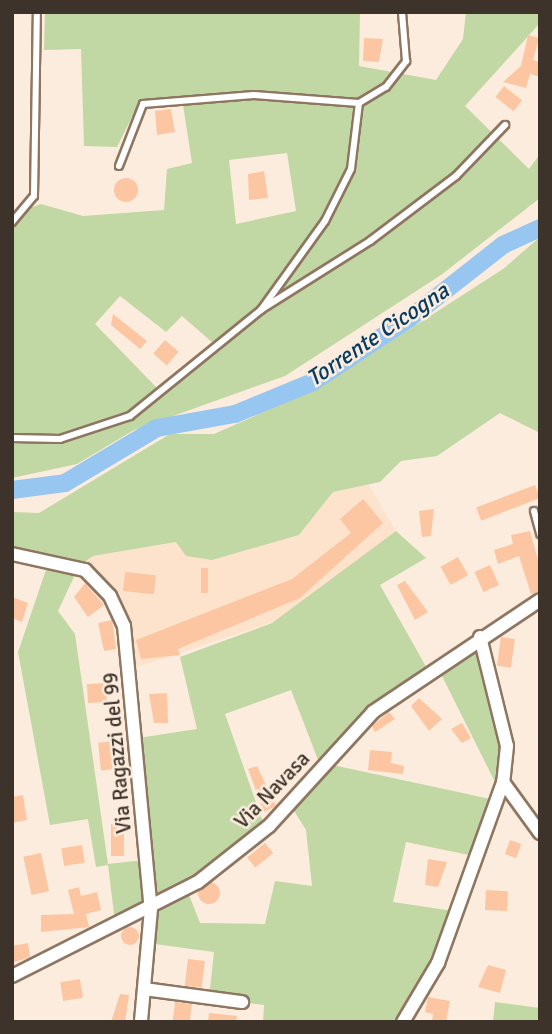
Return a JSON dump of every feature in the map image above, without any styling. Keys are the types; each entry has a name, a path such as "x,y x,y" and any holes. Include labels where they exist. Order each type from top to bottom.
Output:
{"street":[{"name":"Via Ragazzi del 99","path":"12,554 85,570 121,615 151,909 141,1022"},
{"name":"Via Navasa","path":"12,976 151,909 256,838 360,723 480,636 540,600"},
{"path":"403,1022 444,948 503,782 507,746 480,636"},
{"path":"503,782 540,833"},
{"path":"144,989 242,1002"}],"lane":[{"path":"12,222 34,196 37,12"},
{"path":"119,166 143,104 254,95 359,103 386,87 405,61 402,12"},
{"path":"261,310 325,221 351,169 359,103"},
{"path":"12,438 60,439 130,416 261,310 381,233 456,176 505,125"},
{"path":"534,511 540,534"}],"shaded area":[{"path":"368,484 396,531 299,613 126,671 117,610 80,566 93,556 177,542 212,560 299,535 333,492"}],"green space":[{"path":"45,12 360,12 359,66 436,80 463,39 466,12 540,12 540,23 465,106 529,169 540,154 540,198 441,275 285,376 134,430 77,464 12,478 12,214 41,204 83,216 164,210 167,169 192,163 183,105 137,107 117,147 84,146 81,49 44,50","holes":["287,153 296,211 236,224 229,160","120,296 166,332 182,316 221,350 157,388 95,324"]},
{"path":"540,237 540,433 500,413 437,456 401,461 380,482 333,492 299,535 212,560 186,556 176,542 93,556 79,566 58,611 75,634 108,864 144,860 132,739 197,729 180,657 272,623 396,531 426,558 380,585 429,672 374,713 328,764 495,800 474,856 406,842 393,902 453,911 400,1022 263,1022 264,1005 209,998 214,952 147,943 150,909 115,922 108,865 96,867 88,819 50,825 18,652 49,561 12,555 12,512 39,513 170,434 214,434 320,387 503,269","holes":["291,690 320,765 291,806 306,830 312,886 275,881 265,924 200,923 188,892 266,831 225,714"]},
{"path":"483,638 508,744 499,790 437,666"},
{"path":"495,1002 540,1008 540,1022 493,1022"}],"building":[{"path":"528,35 539,38 533,60 540,62 540,77 530,74 526,88 503,82 521,66"},
{"path":"364,38 383,39 379,62 363,61"},
{"path":"504,86 522,100 514,111 495,97"},
{"path":"171,109 175,132 157,135 155,111"},
{"path":"264,171 268,198 249,200 248,174"},
{"path":"126,178 137,185 138,190 131,201 126,202 115,195 114,190 121,179"},
{"path":"113,314 147,341 140,349 111,325"},
{"path":"165,340 179,352 167,365 153,354"},
{"path":"535,485 540,498 481,521 476,508"},
{"path":"363,499 383,523 300,598 178,649 180,655 141,659 136,640 292,579 351,533 340,519"},
{"path":"434,509 431,536 422,537 419,511"},
{"path":"530,531 540,567 539,591 531,594 519,556 498,564 494,550 513,544 511,535"},
{"path":"458,557 468,575 451,585 441,567"},
{"path":"490,565 499,585 483,592 474,572"},
{"path":"201,568 208,568 208,593 201,593"},
{"path":"125,572 156,575 154,594 123,591"},
{"path":"405,581 428,612 415,620 397,585"},
{"path":"85,583 104,605 88,617 74,597"},
{"path":"12,597 28,603 22,622 12,618"},
{"path":"112,620 116,649 104,651 98,623"},
{"path":"501,637 515,639 511,668 497,666"},
{"path":"106,683 107,702 88,703 87,684"},
{"path":"167,693 168,723 154,723 149,694"},
{"path":"419,698 442,719 429,731 411,706"},
{"path":"389,712 395,719 375,732 372,726"},
{"path":"462,723 471,738 462,743 451,729"},
{"path":"115,741 118,769 101,771 98,743"},
{"path":"370,750 392,752 391,763 404,766 403,774 368,770"},
{"path":"257,766 276,806 264,812 248,769"},
{"path":"23,795 27,820 12,823 12,797"},
{"path":"111,824 124,824 124,856 111,856"},
{"path":"510,840 521,844 516,858 505,854"},
{"path":"265,843 273,853 255,868 247,857"},
{"path":"82,845 85,863 64,866 61,848"},
{"path":"41,853 49,891 32,895 23,857"},
{"path":"428,859 447,862 438,887 425,885"},
{"path":"209,882 219,889 220,893 213,903 209,904 199,897 198,893 205,883"},
{"path":"79,887 81,896 97,892 101,910 86,914 89,927 41,932 41,915 74,914 68,890"},
{"path":"486,890 508,891 507,911 485,910"},
{"path":"130,927 136,930 139,936 136,942 130,945 124,942 121,936 124,930"},
{"path":"28,943 30,957 12,963 12,946"},
{"path":"188,959 205,961 202,988 185,986"},
{"path":"488,965 506,970 500,993 478,987"},
{"path":"80,979 83,998 63,1001 60,982"},
{"path":"120,994 129,995 125,1022 111,1022"},
{"path":"428,997 450,1001 446,1022 432,1022 433,1014 425,1012"},
{"path":"175,1002 192,1004 190,1022 173,1022"},
{"path":"209,1013 237,1016 236,1022 208,1022"}],"waterway":[{"name":"Torrente Cicogna","path":"12,490 65,483 157,428 235,414 313,382 410,318 503,245 540,228"}]}
